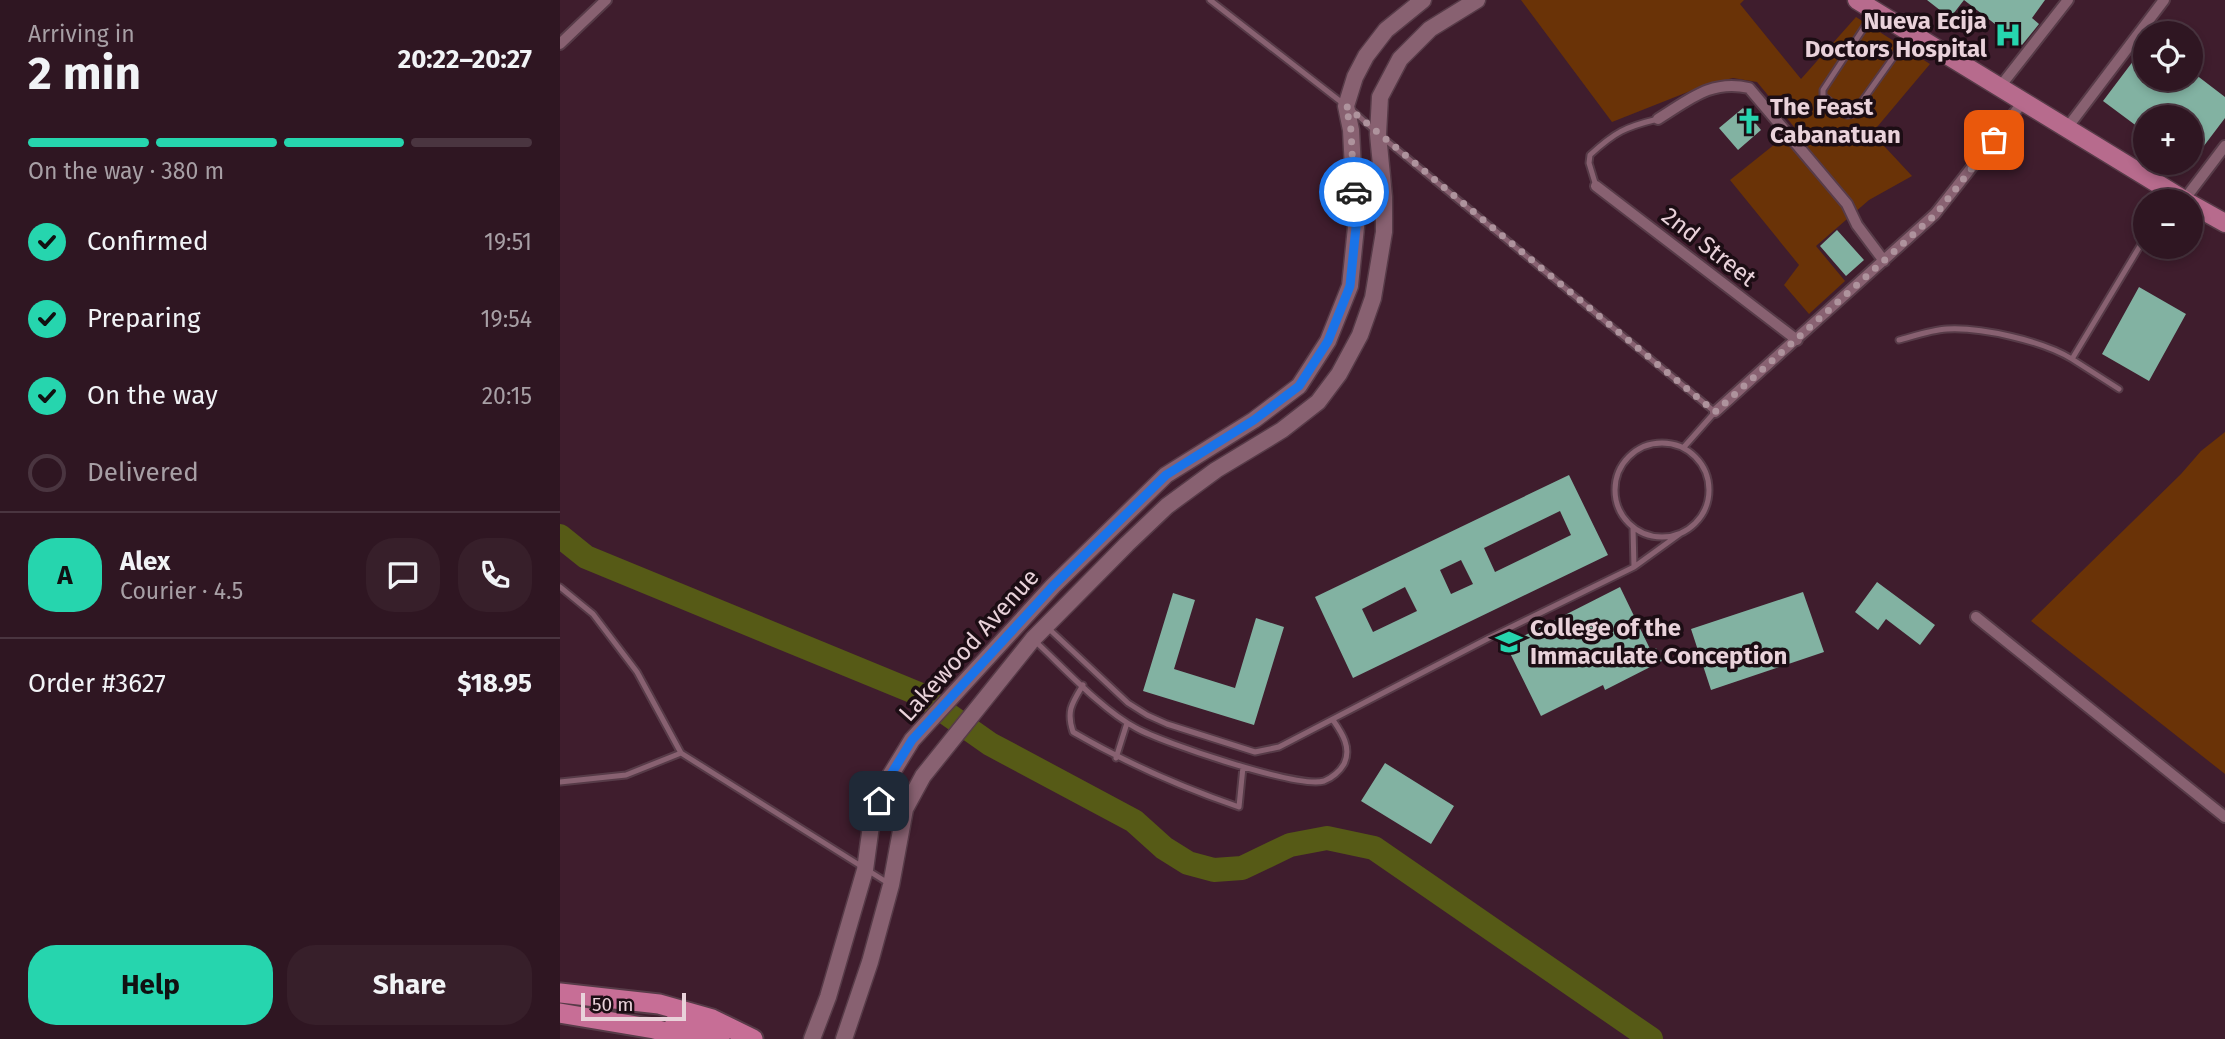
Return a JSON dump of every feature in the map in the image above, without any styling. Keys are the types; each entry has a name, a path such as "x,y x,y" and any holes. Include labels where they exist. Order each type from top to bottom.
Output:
{"highway":[{"path":"560,993 659,1004 712,1019 753,1039"},
{"path":"560,1004 692,1039"},
{"path":"560,1013 650,1028"},
{"path":"560,1023 700,1030 720,1039"}],"main road":[{"name":"Lakewood Avenue","path":"812,1039 828,997 866,870 872,818 885,784 912,740 1053,586 1166,475 1254,420 1299,386 1328,341 1350,286 1356,227 1351,130 1346,106 1355,77 1366,56 1386,30 1423,0"},
{"name":"Lakewood Avenue","path":"844,1039 870,962 891,885 905,809 936,758 1032,639 1167,506 1216,470 1282,430 1318,402 1339,374 1360,335 1373,298 1384,232 1384,197 1378,134 1380,97 1400,60 1430,30 1477,0"},
{"path":"1857,0 2163,189"},
{"path":"2203,212 2225,223"}],"street":[{"path":"560,44 606,0"},
{"path":"1999,88 2068,0"},
{"path":"2067,128 2164,0"},
{"path":"1658,119 1711,88 1731,84 1749,88 1847,204 1857,225 1884,261"},
{"path":"1715,412 1936,214 2023,102"},
{"path":"2189,189 2225,146"},
{"name":"2nd Street","path":"1596,186 1797,340"},
{"path":"1976,617 2225,817"}],"lane":[{"path":"1210,0 1346,106 1715,412 1684,447"},
{"path":"1875,11 1823,90 1823,96 1847,115 1853,114 1911,33"},
{"path":"1596,186 1589,163 1590,155 1608,138 1625,128 1658,119"},
{"path":"2072,359 2133,258"},
{"path":"1899,340 1943,329 1959,329 2028,341 2061,352 2119,389"},
{"path":"1045,625 1128,703 1147,715 1255,752 1279,747 1489,638 1634,567 1694,525 1709,499 1705,469 1696,456 1684,447 1667,442 1650,444 1634,451 1622,464 1615,481 1615,498 1622,515 1633,528 1648,536 1665,537 1681,533"},
{"path":"1633,528 1634,567"},
{"path":"560,587 593,614 637,672 681,753 891,885"},
{"path":"1032,639 1127,723 1159,738 1243,767 1310,783 1325,781 1337,774 1345,762 1348,749 1344,736 1333,720"},
{"path":"1083,685 1072,703 1069,719 1073,732 1116,758 1190,790 1239,807 1243,767"},
{"path":"1116,758 1127,723"},
{"path":"560,782 626,775 681,753"}],"shaded area":[{"path":"1521,0 1744,0 1740,4 1801,79 1856,17 1930,64 1872,133 1912,176 1869,200 1816,246 1845,281 1809,314 1784,285 1799,265 1730,180 1795,128 1757,82 1733,78 1708,84 1612,122"},
{"path":"2225,432 2225,774 2031,621 2181,474 2201,451"}],"building":[{"path":"1927,0 1964,0 1950,18"},
{"path":"1964,0 2045,0 2032,18 2039,24 2022,45"},
{"path":"2133,61 2133,91 2203,91 2203,80 2225,97 2225,118 2203,147 2203,105 2133,105 2133,123 2103,101"},
{"path":"1743,108 1761,130 1738,150 1719,128"},
{"path":"1837,230 1864,260 1846,276 1820,246"},
{"path":"2139,287 2186,314 2149,381 2102,354"},
{"path":"1569,475 1608,555 1353,678 1315,597","holes":["1560,511 1571,535 1495,572 1484,548","1461,560 1473,584 1451,594 1440,570","1405,587 1417,611 1373,632 1362,609"]},
{"path":"1877,582 1935,625 1920,645 1886,619 1878,630 1855,612"},
{"path":"1620,587 1651,651 1656,648 1662,661 1605,690 1603,685 1541,716 1506,645"},
{"path":"1803,592 1824,652 1711,690 1691,629"},
{"path":"1173,593 1195,600 1174,669 1235,688 1256,618 1284,627 1254,725 1143,691"},
{"path":"1385,763 1454,806 1431,844 1361,801"}],"waterway":[{"path":"560,536 586,557 919,694 990,744 1134,821 1164,848 1188,863 1214,870 1242,868 1290,845 1327,838 1374,848 1651,1039"}],"way so far":[{"path":"1354,192 1351,130 1346,106 1715,412 1936,214 1994,140"}],"place":[{"name":"Nueva Ecija Doctors Hospital","path":"2008,35"},
{"name":"The Feast Cabanatuan","path":"1749,121"},
{"name":"College of the Immaculate Conception","path":"1509,642"}],"route":[{"path":"879,801 885,784 912,740 1053,586 1166,475 1254,420 1299,386 1328,341 1350,286 1356,227 1354,192"}]}
